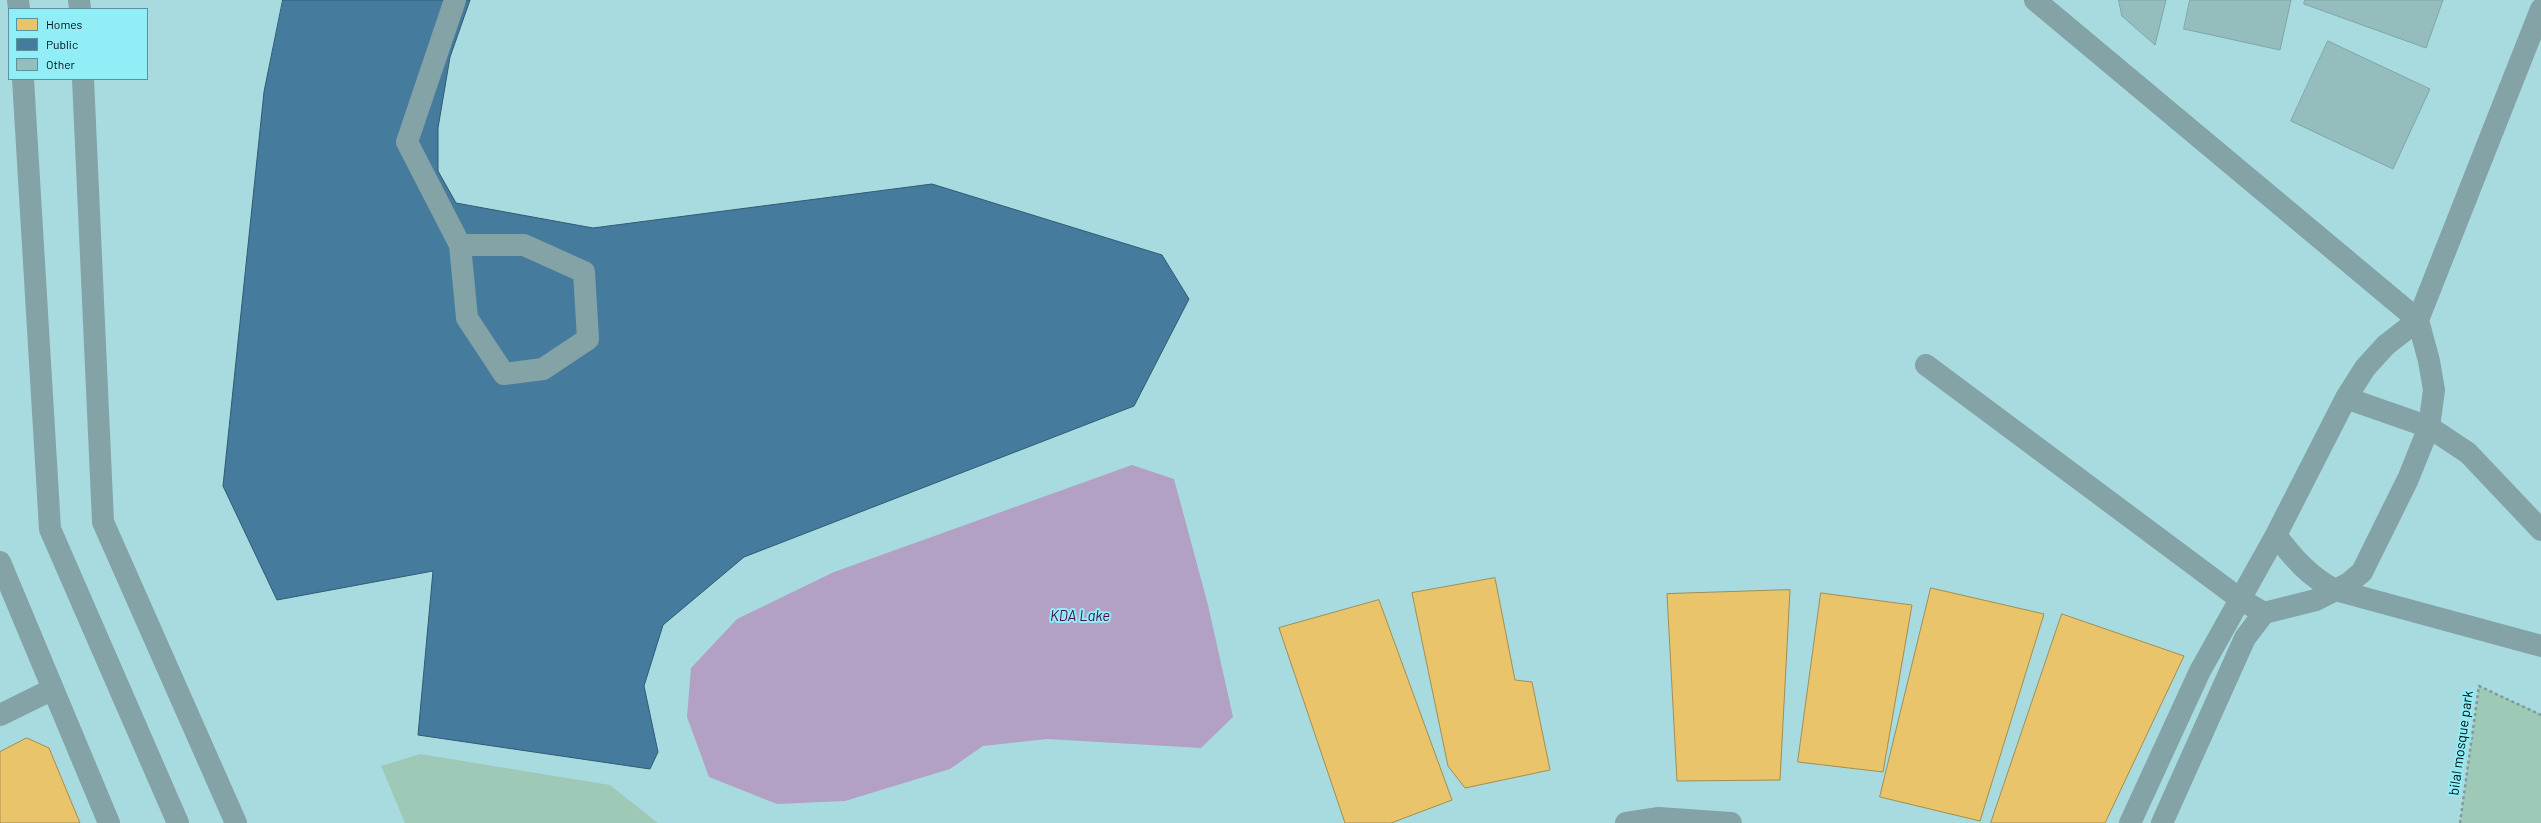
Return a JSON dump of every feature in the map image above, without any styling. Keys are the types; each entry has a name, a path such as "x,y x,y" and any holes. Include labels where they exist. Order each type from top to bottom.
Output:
{"street":[{"path":"455,0 407,142 460,245 468,318 504,374 543,369 588,340 584,272 524,245 460,245"},
{"path":"2035,0 2418,320 2429,360 2434,390 2429,427 2408,479 2362,572 2349,584 2316,600 2264,613 2245,638 2162,823"},
{"path":"2130,823 2200,671 2276,535 2346,398 2365,368 2386,345 2418,320 2541,9"},
{"path":"23,80 50,529 178,823"},
{"path":"83,80 103,522 236,823"},
{"path":"1926,365 2240,599 2264,613"},
{"path":"2346,398 2429,427 2468,453 2541,530"},
{"path":"2276,535 2293,557 2316,581 2335,590 2541,646"},
{"path":"0,562 109,823"},
{"path":"0,715 53,689"},
{"path":"1626,823 1659,818 1731,823"}],"path":[{"name":"bilal mosque park","path":"2460,823 2479,686 2541,715"}],"green space":[{"path":"2479,686 2541,714 2541,823 2460,823"},
{"path":"420,754 610,785 658,823 405,823 381,766"}],"water":[{"name":"KDA Lake","path":"1132,465 1174,479 1208,605 1233,717 1201,748 1047,739 983,746 950,769 845,801 777,804 709,777 687,717 691,668 737,619 834,572"}],"building: Homes":[{"path":"1495,578 1515,680 1532,682 1550,770 1465,788 1448,766 1412,593"},
{"path":"1931,588 2044,614 1980,821 1880,797"},
{"path":"1790,590 1780,780 1677,781 1667,594"},
{"path":"1821,593 1912,605 1883,772 1798,762"},
{"path":"1379,600 1452,800 1391,823 1345,823 1279,628"},
{"path":"2062,614 2184,656 2105,823 1991,823"},
{"path":"27,738 49,748 80,823 0,823 0,752"}],"building: Public":[{"path":"283,0 470,0 450,57 438,128 438,171 456,203 593,228 932,184 1162,255 1189,299 1134,406 744,557 663,625 644,686 658,752 650,769 418,735 433,571 277,600 223,486 264,92"}],"building: Other":[{"path":"2119,0 2166,0 2155,45 2122,16"},
{"path":"2190,0 2291,0 2280,50 2184,29"},
{"path":"2305,0 2443,0 2426,48 2304,4"},
{"path":"2328,41 2430,89 2393,169 2291,121"}]}
